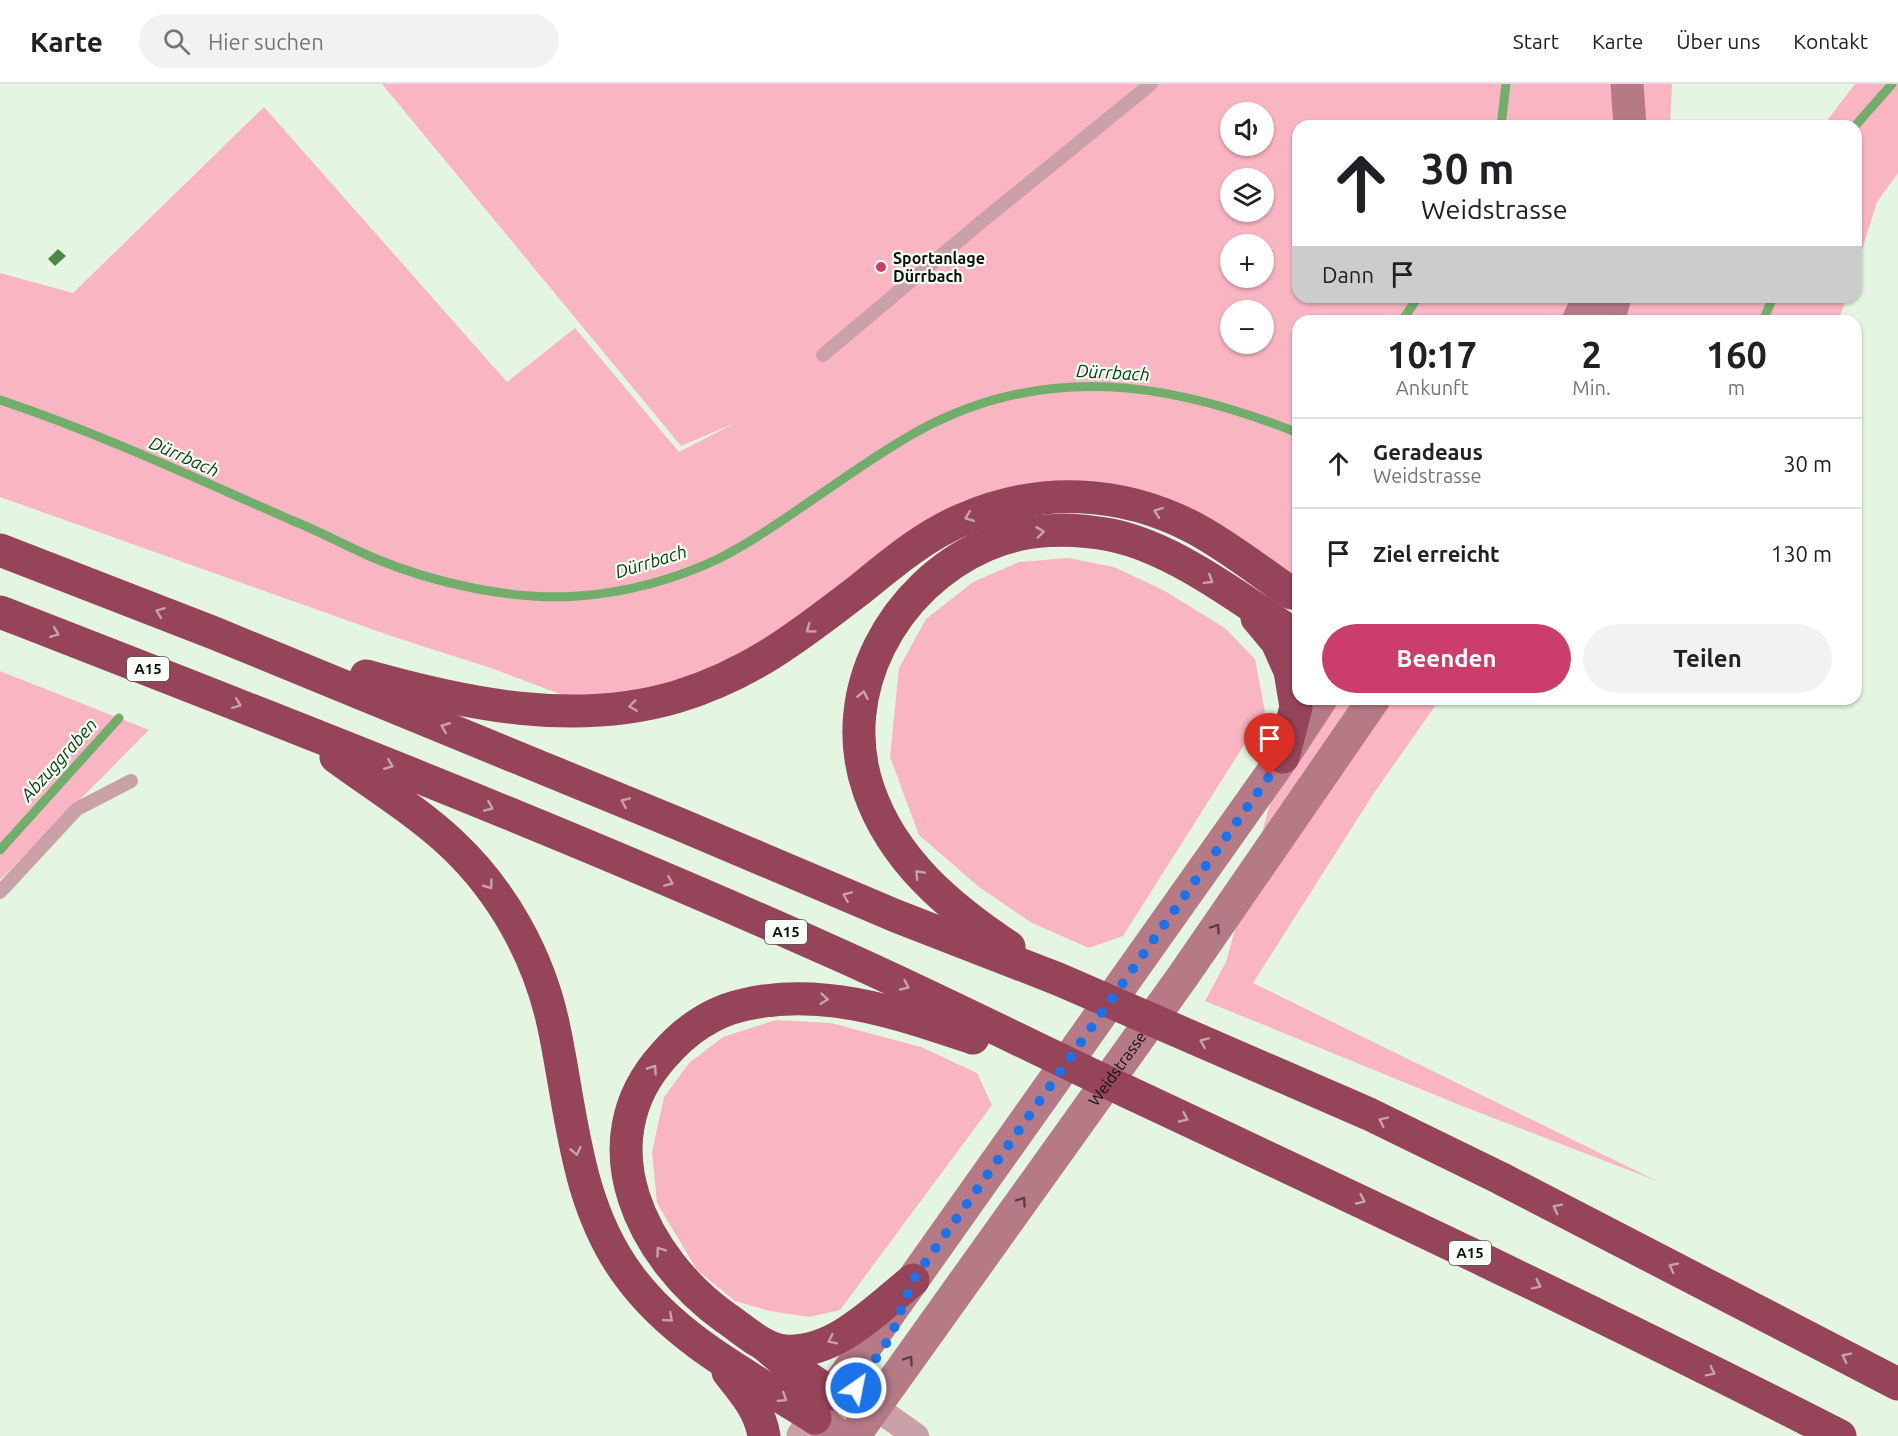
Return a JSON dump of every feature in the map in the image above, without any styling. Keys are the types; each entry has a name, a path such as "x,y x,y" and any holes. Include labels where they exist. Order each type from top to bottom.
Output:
{"highway":[{"path":"214,633 399,685 461,699 534,710 570,711 640,705 675,697 707,686 764,659 822,619 915,547 962,519 1008,503 1044,496 1113,500 1157,512 1180,521 1211,538 1292,593"},
{"path":"1058,979 996,938 945,900 907,860 886,828 869,792 863,773 859,740 863,691 869,671 894,620 916,593 950,565 987,544 1036,532 1084,531 1139,542 1192,569 1292,633"},
{"path":"0,550 214,633 560,774 896,916 1058,979 1358,1110 1610,1234 1898,1384"},
{"path":"1243,601 1277,642 1290,671 1292,683"},
{"name":"A15","path":"0,612 296,726 837,954 1434,1235 1840,1436"},
{"path":"1283,757 1296,705"},
{"path":"296,726 451,843 483,877 497,896 528,948 548,1002 575,1149 583,1179 599,1225 629,1276 663,1314 716,1357 838,1424"},
{"path":"838,1424 786,1363 717,1311 680,1276 654,1243 640,1217 632,1193 626,1162 627,1146 636,1100 657,1062 681,1037 723,1012 759,1002 782,999 829,999 922,1021 1131,1094"},
{"path":"766,1346 785,1351 825,1344 849,1331 913,1280"},
{"path":"716,1357 754,1405 765,1436"}],"main road":[{"path":"1628,84 1630,120"},
{"path":"838,1424 913,1280 1283,757 1317,705"},
{"path":"1316,782 1317,757 1328,731 1347,705"},
{"name":"Weidstrasse","path":"838,1424 1069,1136 1183,976 1370,705"}],"street":[{"path":"838,1424 916,1436"}],"lane":[{"path":"823,356 980,223 1151,84"},
{"path":"0,892 77,809 132,781"}],"shaded area":[{"path":"382,84 1672,84 1670,120 1292,120 1292,303 1845,303 1840,315 1292,315 1292,591 1180,521 1008,503 792,642 603,710 491,668 394,637 0,497 0,273 73,293 264,107 507,382 575,328 679,452 735,423 681,446"},
{"path":"1855,84 1898,84 1898,173 1877,202 1862,250 1862,120 1828,120"},
{"path":"1068,558 1114,567 1163,590 1225,628 1255,659 1265,712 1123,936 1089,948 1032,923 979,887 919,835 890,757 899,668 926,619 973,582 1019,562"},
{"path":"0,671 149,730 0,880"},
{"path":"1317,705 1436,705 1374,793 1253,983 1657,1181 1462,1106 1205,1001 1226,962 1283,757"},
{"path":"776,1020 831,1023 921,1047 977,1073 992,1105 840,1310 809,1317 770,1311 735,1301 697,1270 657,1203 652,1152 664,1097 689,1063 723,1037"}],"building":[{"path":"58,249 66,256 55,266 48,259"}],"waterway":[{"path":"1502,120 1506,84"},
{"name":"Dürrbach","path":"1860,120 1892,84"},
{"path":"1406,315 1414,303"},
{"name":"Dürrbach","path":"1766,315 1770,303"},
{"name":"Dürrbach","path":"0,400 147,457 397,567 474,588 527,596 553,597 614,592 669,578 703,566 754,539 877,456 920,430 967,409 1014,395 1061,388 1109,387 1156,392 1203,401 1292,431"},
{"name":"Abzuggraben","path":"0,850 119,718"}],"place":[{"name":"Sportanlage Dürrbach","path":"881,267"}],"route":[{"path":"856,1388 891,1336 913,1280 1270,775"}]}
